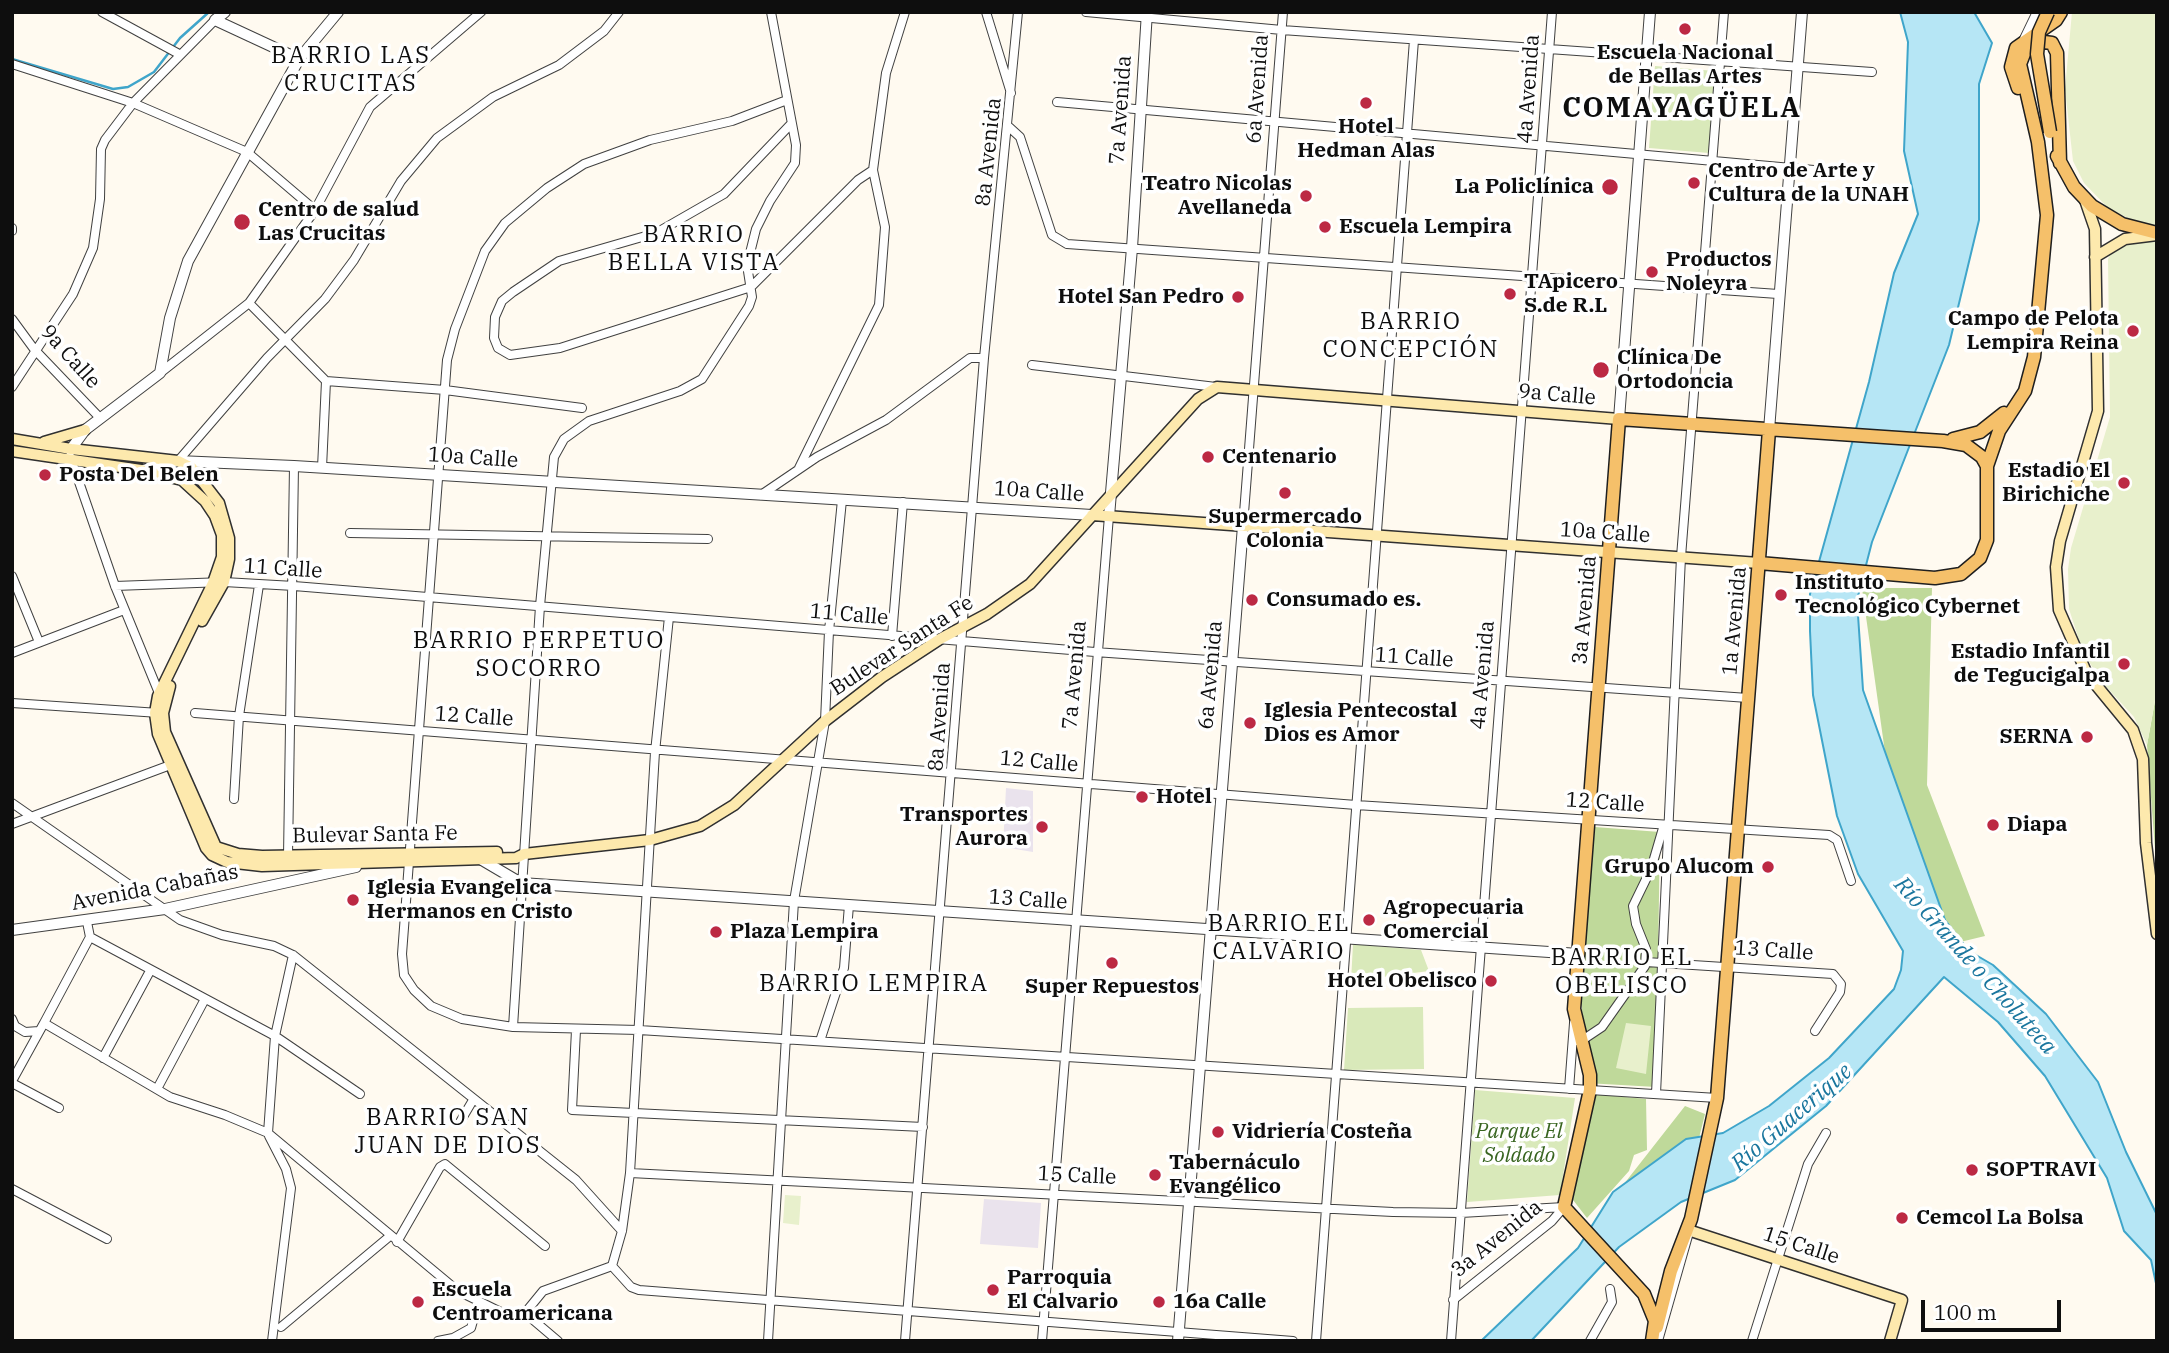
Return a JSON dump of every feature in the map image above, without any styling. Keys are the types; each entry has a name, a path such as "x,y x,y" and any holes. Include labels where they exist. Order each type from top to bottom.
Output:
{"main road":[{"path":"2048,12 2039,32 2037,54 2050,132 2060,163 2084,198 2095,229 2098,411 2060,541 2056,567 2059,610 2087,674 2133,730 2143,759 2146,843 2157,934"},
{"path":"1938,441 1963,438 1993,424 2005,413 2025,371 2040,215 2031,144 2011,67 2013,53 2025,39 2056,20 2060,12"},
{"path":"1987,466 1999,431 2025,391 2034,357 2047,215 2038,142 2020,64 2025,51 2044,42 2052,43 2057,53 2060,163"},
{"path":"2084,198 2122,224 2157,234"},
{"path":"2095,257 2126,239 2157,234"},
{"path":"1217,387 1252,389"},
{"name":"Bulevar Santa Fe","path":"227,857 359,855 482,860 516,858 524,854 677,835 719,816 783,762 825,721 882,677 1030,584 1198,400 1217,387"},
{"name":"9a Calle","path":"1252,389 1619,419 1938,441"},
{"name":"3a Avenida","path":"1619,419 1575,1020 1577,1041 1590,1074 1590,1090 1564,1207 1638,1287 1651,1308 1652,1341"},
{"path":"34,443 85,430"},
{"name":"1a Avenida","path":"1652,1341 1689,1224 1716,1103 1730,967 1769,430"},
{"path":"12,439 182,480 205,500 222,535 219,582"},
{"path":"1938,441 1966,444 1982,457 1987,466"},
{"path":"12,451 178,461 201,477 219,503 229,538 229,558 162,698 158,734 174,763 206,848 212,855 227,857"},
{"name":"10a Calle","path":"1092,515 1935,578 1961,574 1980,558 1985,548 1987,466"},
{"name":"Bulevar Santa Fe","path":"227,857 262,866 381,863 411,858 515,851 524,854"},
{"name":"15 Calle","path":"1689,1224 1779,1259 1902,1300 1890,1341"}],"street":[{"path":"102,12 177,53"},
{"path":"12,387 34,349 73,294 93,248 100,199 101,149 133,103 177,53 225,12"},
{"path":"160,373 170,318 188,261 299,59 338,12"},
{"path":"162,698 115,586 71,455 85,430 249,303 315,210 370,107 481,12"},
{"path":"178,461 340,279 401,181 437,138 493,97 559,65 604,31 619,12"},
{"path":"513,1027 540,606 551,482 557,449 572,432 589,421 680,391 702,379 749,306 751,287 747,265 757,229 770,201 795,163 792,124 771,12"},
{"path":"799,468 878,305 885,227 873,170 886,73 905,12"},
{"path":"986,12 1012,97"},
{"name":"8a Avenida","path":"905,1341 975,506 984,358 1012,97 1018,12"},
{"path":"1086,12 1646,58 1872,72"},
{"name":"6a Avenida","path":"1178,1336 1283,12"},
{"name":"4a Avenida","path":"1451,1341 1552,12"},
{"name":"3a Avenida","path":"1619,419 1650,12"},
{"path":"1656,1094 1665,825 1681,557 1724,12"},
{"name":"1a Avenida","path":"1769,430 1801,12"},
{"path":"2025,39 2038,12"},
{"name":"7a Avenida","path":"1042,1341 1095,652 1132,248 1147,16"},
{"path":"215,20 299,59"},
{"path":"1316,1341 1414,40"},
{"path":"12,64 133,103 247,152 315,210"},
{"path":"787,100 732,121 650,140 584,164 547,188 505,223 485,251 459,318 447,360 402,962 404,975 414,990 431,1006 462,1019 513,1027 639,1030 1336,1072 1656,1094 1716,1103"},
{"path":"1057,102 1825,172"},
{"path":"792,124 739,180 714,200 656,233 559,261 513,292 502,301 495,317 494,338 498,348 510,355 560,348 751,287 858,180 873,170"},
{"path":"1009,127 1020,136 1052,235 1058,241 1778,295"},
{"path":"249,303 326,381 445,390 582,408"},
{"name":"9a Calle","path":"12,319 34,349 100,418"},
{"path":"761,495 799,468 886,420 970,358 984,358"},
{"path":"1031,365 1217,387"},
{"path":"322,468 326,381"},
{"name":"10a Calle","path":"141,470 178,461 295,466 1092,515"},
{"path":"288,856 295,466"},
{"path":"768,1341 794,901 825,721 829,631 842,500"},
{"path":"892,636 903,502"},
{"path":"350,533 708,540"},
{"path":"12,576 39,642"},
{"name":"11 Calle","path":"115,586 219,582 294,586 1095,652 1598,690 1748,698"},
{"path":"234,800 239,716 259,585"},
{"path":"12,653 124,610"},
{"path":"612,1266 622,1231 630,1173 655,752 669,617"},
{"path":"12,703 159,713"},
{"name":"12 Calle","path":"195,713 819,765 1832,837 1837,839 1851,881"},
{"path":"12,824 174,763"},
{"path":"12,803 180,920 222,934 274,946 293,955 576,1181 622,1231"},
{"path":"1569,1089 1577,1041 1610,1019 1646,962 1646,949 1633,906 1650,869 1665,825"},
{"name":"Avenida Cabañas","path":"305,877 359,855"},
{"name":"13 Calle","path":"482,860 521,883 647,894 794,901 940,914 1579,954"},
{"name":"Avenida Cabañas","path":"12,930 87,922 165,909 305,877 381,863"},
{"path":"820,1041 844,968 849,905"},
{"path":"59,1108 12,1082 90,937 87,922"},
{"path":"90,937 275,1036 359,1094"},
{"path":"272,1341 290,1188 286,1169 268,1133 275,1036 293,955"},
{"name":"13 Calle","path":"1646,962 1833,974 1841,984 1840,992 1815,1031"},
{"path":"103,1058 150,971"},
{"path":"157,1089 205,999"},
{"path":"12,1019 15,1026 25,1032 39,1031"},
{"path":"44,1023 157,1089 268,1133 458,1291 478,1303 508,1315 525,1314 558,1341"},
{"path":"576,1030 572,1110 923,1127"},
{"path":"460,1122 473,1100"},
{"path":"1752,1341 1808,1164 1826,1133"},
{"path":"281,1327 393,1239 440,1167 447,1164 545,1246"},
{"name":"15 Calle","path":"630,1173 1461,1213 1564,1207"},
{"path":"12,1189 107,1239"},
{"name":"3a Avenida","path":"1453,1300 1552,1221 1564,1207"},
{"name":"1a Avenida","path":"1652,1341 1688,1245 1689,1224"},
{"path":"612,1266 631,1287 639,1290 908,1310 1178,1336 1293,1341"},
{"path":"525,1314 542,1291 612,1266"},
{"path":"1590,1341 1612,1302 1610,1289"},
{"path":"438,1341 453,1338 471,1328 478,1303"}],"shaded area":[{"path":"1006,788 1033,791 1033,852 1003,847"},
{"path":"984,1199 1041,1203 1038,1248 980,1244"}],"green space":[{"path":"2072,12 2157,12 2157,226 2136,222 2108,208 2084,183 2073,161 2065,89"},
{"path":"1655,66 1715,71 1709,153 1649,148"},
{"path":"2157,239 2157,689 2147,745 2134,717 2099,679 2082,649 2069,609 2068,569 2071,548 2110,417 2108,259 2113,248 2122,243"},
{"path":"1862,588 1932,588 1927,785 1985,936 1952,944 1890,788"},
{"path":"2157,690 2157,875 2147,745"},
{"path":"1595,827 1660,832 1656,1087 1586,1083 1579,954"},
{"path":"1353,944 1421,950 1429,971 1351,981"},
{"path":"1423,1007 1424,1069 1344,1070 1348,1008"},
{"path":"1626,1023 1651,1026 1646,1074 1616,1068"},
{"name":"Parque El Soldado","path":"1475,1090 1575,1098 1560,1195 1467,1202"},
{"path":"1593,1094 1646,1099 1647,1150 1634,1155 1629,1171 1587,1218 1573,1200"},
{"path":"1685,1106 1705,1114 1695,1154 1613,1217 1598,1217"},
{"path":"785,1195 801,1196 799,1225 783,1223"}],"water":[{"path":"1900,12 1974,12 1992,43 1979,84 1979,220 1949,345 1872,542 1857,600 1863,690 1945,920 1969,951 1993,965 2046,1014 2098,1082 2126,1152 2157,1215 2157,1288 2151,1260 2124,1231 2107,1178 2045,1076 1998,1022 1944,977 1826,1106 1735,1180 1681,1202 1619,1247 1531,1341 1481,1341 1578,1248 1613,1192 1686,1139 1723,1133 1769,1106 1829,1058 1894,989 1901,970 1903,951 1858,874 1837,816 1813,695 1810,631 1810,594 1869,382 1894,273 1918,214 1904,151 1908,42"}],"waterway":[{"path":"12,59 113,89 128,87 154,72 180,38 209,12"}],"place":[{"name":"Escuela Nacional de Bellas Artes","path":"1685,29"},
{"name":"Hotel Hedman Alas","path":"1366,103"},
{"name":"Centro de Arte y Cultura de la UNAH","path":"1694,183"},
{"name":"La Policlínica","path":"1610,187"},
{"name":"Teatro Nicolas Avellaneda","path":"1306,196"},
{"name":"Centro de salud Las Crucitas","path":"242,222"},
{"name":"Escuela Lempira","path":"1325,227"},
{"name":"Productos Noleyra","path":"1652,272"},
{"name":"TApicero S.de R.L","path":"1510,294"},
{"name":"Hotel San Pedro","path":"1238,297"},
{"name":"Campo de Pelota Lempira Reina","path":"2133,331"},
{"name":"Clínica De Ortodoncia","path":"1601,370"},
{"name":"Centenario","path":"1208,457"},
{"name":"Posta Del Belen","path":"45,475"},
{"name":"Estadio El Birichiche","path":"2124,483"},
{"name":"Supermercado Colonia","path":"1285,493"},
{"name":"Instituto Tecnológico Cybernet","path":"1781,595"},
{"name":"Consumado es.","path":"1252,600"},
{"name":"Estadio Infantil de Tegucigalpa","path":"2124,664"},
{"name":"Iglesia Pentecostal Dios es Amor","path":"1250,723"},
{"name":"SERNA","path":"2087,737"},
{"name":"Hotel","path":"1142,797"},
{"name":"Diapa","path":"1993,825"},
{"name":"Transportes Aurora","path":"1042,827"},
{"name":"Grupo Alucom","path":"1768,867"},
{"name":"Iglesia Evangelica Hermanos en Cristo","path":"353,900"},
{"name":"Agropecuaria Comercial","path":"1369,920"},
{"name":"Plaza Lempira","path":"716,932"},
{"name":"Super Repuestos","path":"1112,963"},
{"name":"Hotel Obelisco","path":"1491,981"},
{"name":"Vidriería Costeña","path":"1218,1132"},
{"name":"SOPTRAVI","path":"1972,1170"},
{"name":"Tabernáculo Evangélico","path":"1155,1175"},
{"name":"Cemcol La Bolsa","path":"1902,1218"},
{"name":"Parroquia El Calvario","path":"993,1290"},
{"name":"Escuela Centroamericana","path":"418,1302"},
{"name":"16a Calle","path":"1159,1302"}],"district":[{"name":"BARRIO LAS CRUCITAS","path":"351,70"},
{"name":"COMAYAGÜELA","path":"1682,109"},
{"name":"BARRIO BELLA VISTA","path":"694,249"},
{"name":"BARRIO CONCEPCIÓN","path":"1411,336"},
{"name":"BARRIO PERPETUO SOCORRO","path":"539,655"},
{"name":"BARRIO EL CALVARIO","path":"1279,938"},
{"name":"BARRIO EL OBELISCO","path":"1622,972"},
{"name":"BARRIO LEMPIRA","path":"874,984"},
{"name":"BARRIO SAN JUAN DE DIOS","path":"448,1132"}],"water label":[{"name":"Río Grande o Choluteca","path":"1975,966"},
{"name":"Río Guacerique","path":"1792,1118"}]}
